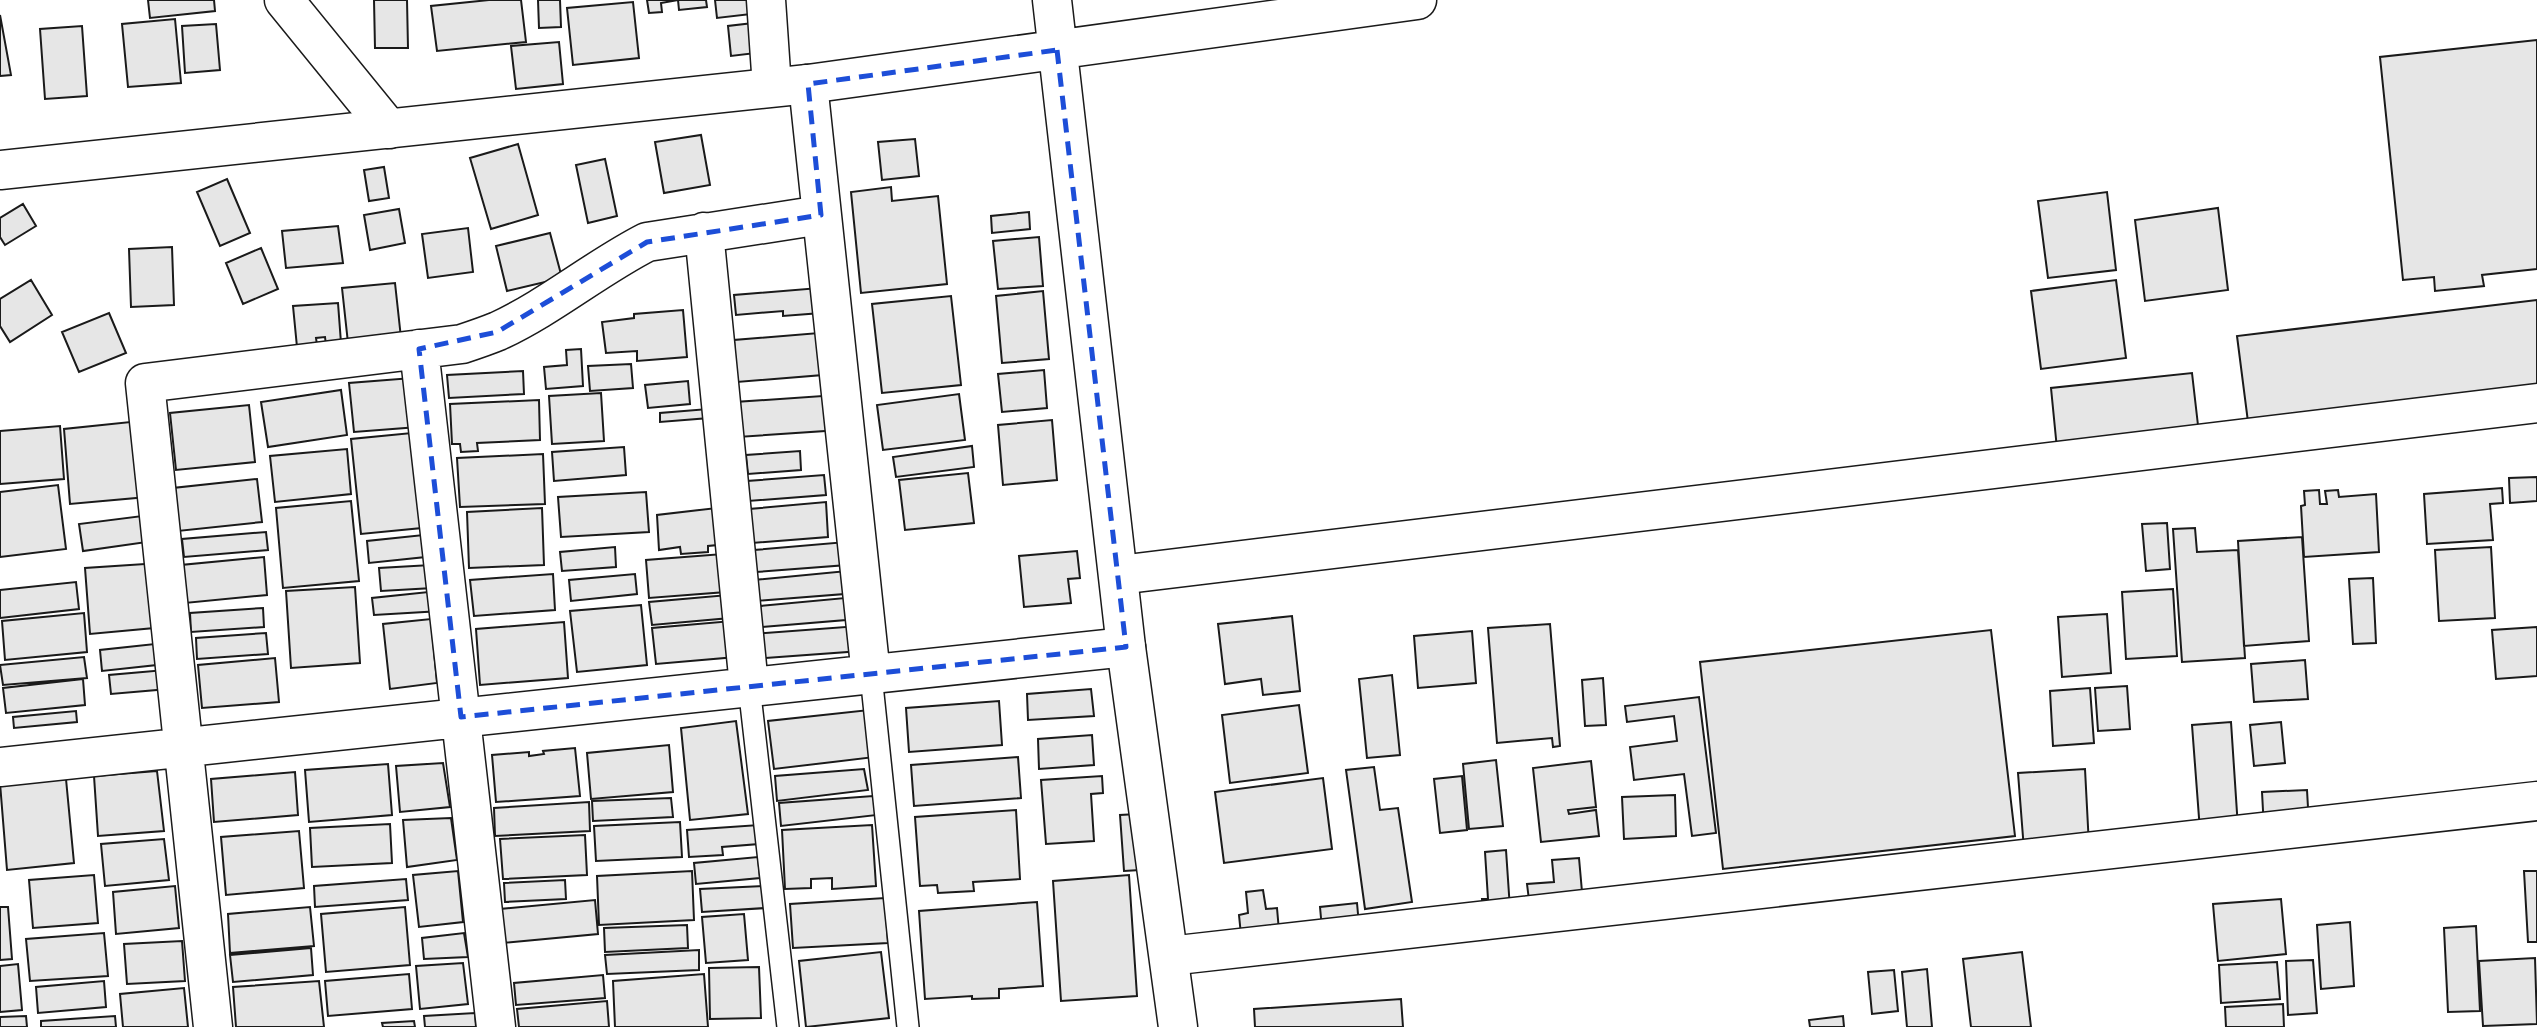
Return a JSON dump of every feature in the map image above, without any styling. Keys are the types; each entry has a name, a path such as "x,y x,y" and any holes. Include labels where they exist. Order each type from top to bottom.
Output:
{"street":[{"path":"284,0 389,129"},
{"path":"765,0 790,86 821,215 871,675"},
{"path":"1052,0 1126,647 1178,1027"},
{"path":"0,170 790,86 1417,0"},
{"path":"213,1027 145,383 462,344 497,332 647,242 821,215"},
{"path":"704,232 749,686"},
{"path":"419,349 496,1027"},
{"path":"1119,575 2537,403"},
{"path":"0,767 1126,647"},
{"path":"1169,956 2537,801"}],"lane":[{"path":"871,675 908,1027"},
{"path":"749,686 788,1027"}],"highlighted area":[{"path":"1057,50 1126,647 461,717 419,349 497,332 647,242 821,215 808,84"}],"building":[{"path":"148,0 214,0 215,11 150,18"},
{"path":"374,0 407,0 408,48 375,48"},
{"path":"489,0 521,0 526,42 437,51 431,6"},
{"path":"538,0 560,0 561,27 539,28"},
{"path":"647,0 678,0 661,3 662,12 649,13"},
{"path":"678,0 706,0 707,7 679,10"},
{"path":"715,0 767,0 768,12 717,18"},
{"path":"633,2 639,58 573,65 567,8"},
{"path":"0,15 11,75 0,76"},
{"path":"175,19 181,83 128,87 122,24"},
{"path":"778,20 781,50 731,56 728,26"},
{"path":"216,24 220,70 185,73 182,26"},
{"path":"82,26 87,96 45,99 40,29"},
{"path":"2537,40 2537,269 2482,275 2484,286 2435,291 2434,277 2403,280 2380,57"},
{"path":"559,42 563,84 516,89 511,46"},
{"path":"701,135 710,185 664,193 655,142"},
{"path":"915,139 919,176 882,180 878,142"},
{"path":"518,144 538,215 491,229 470,158"},
{"path":"605,159 617,216 588,223 576,165"},
{"path":"384,167 389,198 369,201 364,170"},
{"path":"227,179 250,233 220,246 197,192"},
{"path":"891,187 892,201 938,196 947,284 861,293 851,192"},
{"path":"2107,192 2116,270 2048,278 2038,201"},
{"path":"23,204 36,226 5,245 0,237 0,218"},
{"path":"2218,208 2228,290 2145,301 2135,220"},
{"path":"399,209 405,243 370,250 364,215"},
{"path":"1029,212 1030,229 992,233 991,216"},
{"path":"338,226 343,263 286,268 282,231"},
{"path":"468,228 473,272 428,278 422,234"},
{"path":"550,233 562,278 507,291 496,246"},
{"path":"1039,237 1043,286 998,289 993,241"},
{"path":"172,247 174,305 131,307 129,249"},
{"path":"261,248 278,289 243,304 226,263"},
{"path":"31,280 52,315 10,342 0,326 0,299"},
{"path":"2116,280 2126,358 2041,369 2031,291"},
{"path":"395,283 401,338 348,343 342,288"},
{"path":"819,288 821,313 783,316 783,311 736,315 734,295"},
{"path":"1043,291 1049,359 1002,363 996,296"},
{"path":"951,296 961,385 882,393 872,304"},
{"path":"2537,300 2537,387 2248,422 2237,336"},
{"path":"338,303 341,343 326,345 325,337 316,338 317,345 297,347 293,306"},
{"path":"683,310 687,357 637,361 637,351 606,353 602,322 634,318 634,314"},
{"path":"109,313 126,353 79,372 62,332"},
{"path":"831,332 835,374 737,382 734,340"},
{"path":"581,349 583,386 546,389 544,367 567,365 566,350"},
{"path":"631,364 633,388 590,391 588,366"},
{"path":"1044,370 1047,408 1002,412 998,374"},
{"path":"523,371 524,394 449,398 447,375"},
{"path":"2192,373 2199,434 2057,449 2051,388"},
{"path":"412,378 418,427 354,432 349,383"},
{"path":"688,381 690,404 648,408 645,385"},
{"path":"341,390 347,435 268,447 261,402"},
{"path":"601,393 604,441 552,444 549,396"},
{"path":"959,394 965,440 883,450 877,405"},
{"path":"837,395 840,430 738,437 735,402"},
{"path":"539,400 540,440 477,443 478,451 461,452 460,444 452,444 450,404"},
{"path":"249,405 255,462 176,470 170,413"},
{"path":"708,409 709,418 660,422 660,413"},
{"path":"1052,420 1057,480 1003,485 998,425"},
{"path":"140,421 147,497 70,504 64,429"},
{"path":"60,426 64,479 0,484 0,431"},
{"path":"422,432 432,527 361,534 351,439"},
{"path":"972,446 974,467 896,477 893,457"},
{"path":"624,447 626,475 554,481 552,452"},
{"path":"347,449 351,494 275,502 270,456"},
{"path":"800,451 801,470 748,474 746,455"},
{"path":"543,454 545,504 460,507 457,458"},
{"path":"968,473 974,523 905,530 899,480"},
{"path":"824,475 826,495 748,501 747,481"},
{"path":"2537,477 2537,501 2510,503 2509,478"},
{"path":"257,479 262,522 178,531 173,488"},
{"path":"58,485 66,549 0,557 0,492"},
{"path":"2502,488 2503,503 2490,504 2493,540 2427,544 2424,494"},
{"path":"2319,490 2320,504 2327,504 2325,491 2338,490 2339,497 2376,494 2379,552 2304,557 2301,506 2305,505 2304,491"},
{"path":"646,492 649,532 561,537 558,497"},
{"path":"351,501 359,581 283,588 276,508"},
{"path":"826,502 828,537 752,543 749,509"},
{"path":"725,507 728,544 708,546 708,552 681,554 680,547 659,550 657,515"},
{"path":"542,508 544,565 469,568 467,512"},
{"path":"150,515 154,541 83,551 79,524"},
{"path":"2167,523 2170,569 2146,571 2142,524"},
{"path":"2195,528 2197,552 2238,550 2245,658 2182,662 2173,529"},
{"path":"266,532 268,550 184,557 182,539"},
{"path":"433,534 435,556 369,563 367,541"},
{"path":"2302,537 2309,641 2244,646 2238,541"},
{"path":"846,542 847,565 756,572 754,550"},
{"path":"615,547 616,567 562,571 560,552"},
{"path":"2491,547 2495,618 2439,621 2435,550"},
{"path":"1077,551 1080,578 1068,579 1071,603 1024,607 1019,556"},
{"path":"723,554 726,592 649,598 646,560"},
{"path":"264,557 267,595 185,603 181,565"},
{"path":"160,563 165,627 90,634 85,568"},
{"path":"431,565 433,588 381,591 379,568"},
{"path":"847,571 857,593 756,601 754,580"},
{"path":"553,574 555,610 474,616 470,580"},
{"path":"635,574 637,594 571,601 569,580"},
{"path":"2373,578 2376,643 2353,644 2349,579"},
{"path":"76,582 79,609 0,618 0,590"},
{"path":"355,587 360,663 291,668 286,591"},
{"path":"2173,589 2177,656 2126,659 2122,592"},
{"path":"438,591 441,611 374,615 372,598"},
{"path":"728,595 730,618 652,625 649,602"},
{"path":"845,598 846,620 762,627 760,606"},
{"path":"641,605 647,665 577,672 570,611"},
{"path":"263,608 264,627 191,632 190,613"},
{"path":"84,613 87,652 5,660 2,621"},
{"path":"2107,614 2111,673 2062,677 2058,617"},
{"path":"1292,616 1300,691 1263,695 1261,679 1225,684 1218,624"},
{"path":"431,619 437,683 390,689 383,624"},
{"path":"732,621 736,657 656,664 652,628"},
{"path":"564,622 568,678 480,685 476,629"},
{"path":"1550,624 1560,746 1553,747 1552,738 1497,743 1488,628"},
{"path":"859,626 861,651 753,659 751,634"},
{"path":"2537,627 2537,676 2496,679 2492,630"},
{"path":"1991,630 2015,836 1723,869 1700,662"},
{"path":"1472,631 1476,683 1418,688 1414,636"},
{"path":"266,633 268,654 197,659 196,638"},
{"path":"164,643 166,664 102,671 100,650"},
{"path":"84,657 87,678 3,685 0,665"},
{"path":"275,658 279,702 202,708 198,665"},
{"path":"2305,660 2308,699 2254,702 2251,664"},
{"path":"165,670 168,689 111,694 109,675"},
{"path":"1392,675 1400,755 1367,758 1359,679"},
{"path":"1603,678 1606,725 1585,726 1582,680"},
{"path":"83,679 85,705 6,713 3,688"},
{"path":"2127,686 2130,729 2098,731 2095,688"},
{"path":"2090,688 2094,743 2053,746 2050,691"},
{"path":"1091,689 1094,716 1028,720 1027,694"},
{"path":"1699,697 1716,833 1692,836 1684,774 1634,780 1630,747 1677,741 1674,716 1627,722 1625,706"},
{"path":"999,701 1002,745 909,752 906,708"},
{"path":"1299,705 1308,773 1230,783 1222,715"},
{"path":"869,710 875,757 774,769 768,721"},
{"path":"76,711 77,722 14,728 13,717"},
{"path":"736,721 748,814 690,820 681,728"},
{"path":"2231,722 2238,828 2200,831 2192,725"},
{"path":"2281,722 2285,763 2254,766 2250,725"},
{"path":"1092,735 1094,765 1039,769 1038,739"},
{"path":"669,745 673,792 591,799 587,753"},
{"path":"575,748 580,796 496,802 492,755 529,752 529,756 544,754 543,751"},
{"path":"1018,757 1021,798 914,806 911,765"},
{"path":"1496,760 1503,826 1469,829 1463,764"},
{"path":"1591,761 1596,807 1568,810 1569,814 1596,810 1599,836 1541,842 1533,768"},
{"path":"443,763 450,807 400,812 396,766"},
{"path":"388,764 392,815 309,822 305,770"},
{"path":"1374,767 1380,810 1398,808 1412,902 1365,909 1346,770"},
{"path":"864,769 868,790 777,801 775,776"},
{"path":"2085,769 2089,846 2024,850 2018,773"},
{"path":"157,771 164,831 98,836 94,776"},
{"path":"295,772 298,815 214,822 211,779"},
{"path":"1102,776 1103,793 1091,794 1094,841 1046,844 1041,780"},
{"path":"1462,776 1467,830 1440,833 1434,779"},
{"path":"1323,778 1332,849 1224,863 1215,792"},
{"path":"66,779 74,863 7,870 0,783"},
{"path":"2307,790 2309,825 2264,829 2262,792"},
{"path":"1675,795 1676,836 1624,839 1622,797"},
{"path":"873,796 877,815 781,826 779,803"},
{"path":"671,798 673,817 593,821 592,801"},
{"path":"589,802 590,831 495,836 494,808"},
{"path":"1016,810 1020,879 973,882 974,891 938,893 937,885 920,886 915,817"},
{"path":"1137,814 1140,870 1124,871 1120,815"},
{"path":"451,818 457,860 407,867 403,820"},
{"path":"680,822 682,857 596,861 594,826"},
{"path":"390,824 392,863 312,867 310,828"},
{"path":"759,825 759,844 722,847 723,855 689,857 687,830"},
{"path":"872,825 876,886 832,889 832,878 811,879 811,888 785,889 782,830"},
{"path":"299,831 304,888 226,895 221,837"},
{"path":"585,835 587,875 503,879 500,839"},
{"path":"164,839 169,880 105,886 101,844"},
{"path":"1506,850 1510,909 1483,911 1482,899 1488,899 1485,852"},
{"path":"758,857 760,878 696,884 694,863"},
{"path":"1579,858 1583,903 1530,908 1527,884 1554,882 1552,860"},
{"path":"458,871 463,922 419,927 413,875"},
{"path":"692,871 694,920 599,925 597,876"},
{"path":"2524,871 2537,871 2537,942 2528,942"},
{"path":"94,875 98,923 33,928 29,880"},
{"path":"1129,875 1137,996 1061,1001 1053,881"},
{"path":"406,879 408,900 315,907 314,886"},
{"path":"565,880 566,899 505,902 504,883"},
{"path":"175,886 179,928 116,934 113,892"},
{"path":"766,886 766,908 702,912 700,889"},
{"path":"1263,890 1266,909 1277,908 1279,931 1241,935 1239,915 1248,913 1246,892"},
{"path":"885,898 888,943 793,948 790,904"},
{"path":"2281,899 2286,954 2218,961 2213,904"},
{"path":"595,900 598,934 503,943 500,909"},
{"path":"1037,902 1043,986 999,989 999,998 972,999 972,996 925,999 919,911"},
{"path":"1357,903 1359,925 1322,929 1320,907"},
{"path":"0,907 8,907 12,959 0,960"},
{"path":"310,907 314,946 230,953 228,914"},
{"path":"405,907 410,965 326,972 321,914"},
{"path":"744,914 748,960 706,963 702,917"},
{"path":"2350,922 2354,986 2321,989 2317,925"},
{"path":"687,925 688,948 605,952 604,928"},
{"path":"2476,926 2480,1011 2448,1012 2444,928"},
{"path":"104,933 108,976 30,981 26,939"},
{"path":"464,933 468,957 424,959 422,938"},
{"path":"182,941 185,981 127,984 124,944"},
{"path":"311,948 313,975 233,982 230,955"},
{"path":"699,950 699,970 607,974 605,955"},
{"path":"881,952 889,1018 806,1027 799,961"},
{"path":"2022,952 2031,1027 1971,1027 1963,959"},
{"path":"2535,958 2537,1024 2483,1026 2479,961"},
{"path":"2313,960 2317,1013 2288,1015 2286,961"},
{"path":"2277,962 2280,999 2221,1003 2219,965"},
{"path":"463,963 468,1004 420,1009 416,966"},
{"path":"18,964 22,1010 0,1012 0,966"},
{"path":"759,967 761,1018 710,1019 709,968"},
{"path":"1927,969 1932,1027 1907,1027 1902,972"},
{"path":"1894,970 1898,1011 1872,1014 1868,972"},
{"path":"409,974 412,1009 328,1016 325,981"},
{"path":"704,974 708,1027 615,1027 613,981"},
{"path":"603,975 605,998 516,1005 514,983"},
{"path":"104,981 106,1007 38,1013 36,987"},
{"path":"319,981 324,1027 236,1027 233,987"},
{"path":"184,988 188,1027 123,1027 120,994"},
{"path":"1401,999 1403,1027 1255,1027 1254,1009"},
{"path":"607,1001 609,1027 519,1027 517,1009"},
{"path":"2283,1004 2284,1027 2226,1027 2225,1007"},
{"path":"475,1013 476,1027 425,1027 424,1016"},
{"path":"26,1016 27,1027 0,1027 0,1017"},
{"path":"115,1016 116,1027 41,1027 41,1021"},
{"path":"1843,1016 1844,1027 1810,1027 1809,1020"},
{"path":"414,1021 415,1027 383,1027 382,1023"}]}
